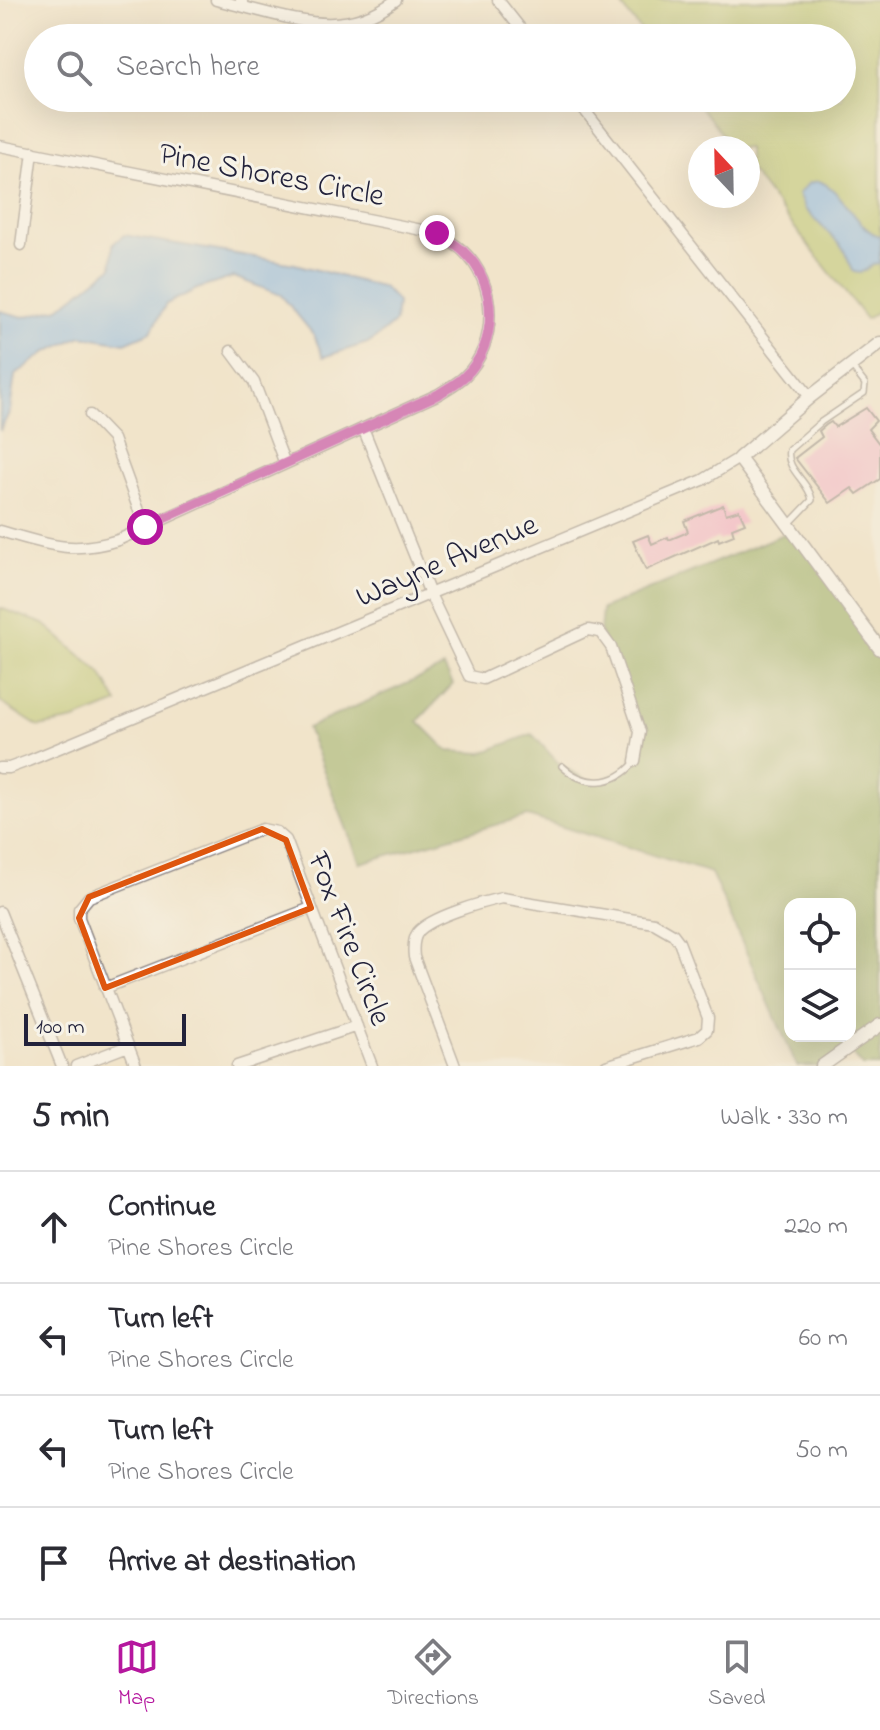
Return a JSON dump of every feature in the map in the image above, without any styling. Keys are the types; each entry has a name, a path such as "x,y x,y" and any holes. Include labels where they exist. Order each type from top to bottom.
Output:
{"street":[{"path":"216,0 243,3 311,24 346,24 396,0"},
{"path":"498,0 517,24"},
{"path":"586,112 810,397"},
{"name":"Pine Shores Circle","path":"0,146 437,233 463,251 480,272 487,290 490,315 488,337 479,357 466,375 439,394 145,527 96,547 56,547 0,531"},
{"path":"21,245 33,152"},
{"name":"Wayne Avenue","path":"0,768 28,761 703,480 739,458 880,343"},
{"path":"231,351 254,382 285,464"},
{"path":"90,415 113,439 145,527"},
{"path":"363,428 430,594 469,676 483,679 588,630 600,632 611,647 640,732 635,761"},
{"path":"739,458 880,649"},
{"name":"Fox Fire Circle","path":"136,1066 79,918 79,909 89,897 262,829 277,832 286,840 372,1066"},
{"path":"455,1066 412,947 417,933 429,923 502,898 654,923 673,934 679,942 708,1018 707,1030 699,1037 606,1066"},
{"path":"105,988 311,908"},
{"path":"0,912 62,1066"},
{"path":"822,1066 880,1025"},
{"path":"237,1066 357,1026"},
{"path":"76,1066 128,1046"}],"lane":[{"path":"788,525 812,500 806,484 789,462 789,450 808,432 864,393 865,384 851,365"},
{"path":"562,766 574,778 593,783 629,769 635,761"}],"highlighted area":[{"path":"262,829 286,840 311,908 105,988 79,918 89,897"}],"green space":[{"path":"617,0 880,0 880,309 866,319 760,183 760,136 724,136 705,112 856,112 856,24 636,24"},
{"path":"793,530 880,646 880,1066 863,1066 848,1049 822,1066 797,1066 786,1042 856,1042 856,898 784,898 784,1037 711,873 527,816 360,863 307,728 444,667 453,684 418,721 448,751 482,753 532,734 561,766 593,783 629,769 640,732 600,632 602,609"},
{"path":"0,608 44,624 101,673 118,703 75,720 39,727 0,702"}],"water":[{"path":"819,181 836,193 864,227 880,236 880,264 860,273 854,272 843,248 805,209 798,194 809,183"},
{"path":"124,235 295,264 384,288 397,302 395,322 371,342 323,357 314,335 281,295 234,277 197,289 166,304 151,332 125,343 81,336 45,353 15,375 10,411 0,431 0,311 24,317 59,308 112,267 113,244"}],"building":[{"path":"866,408 876,421 868,429 880,445 880,479 857,494 852,488 830,503 795,458 822,437 819,431 826,425 831,422 835,427"},
{"path":"723,505 726,514 739,510 745,523 732,528 734,535 719,541 718,538 646,570 633,541 648,535 652,544 668,537 669,540 688,532 684,521"}],"route":[{"path":"145,527 439,394 466,375 488,337 490,315 487,290 480,272 463,251 437,233"}]}
